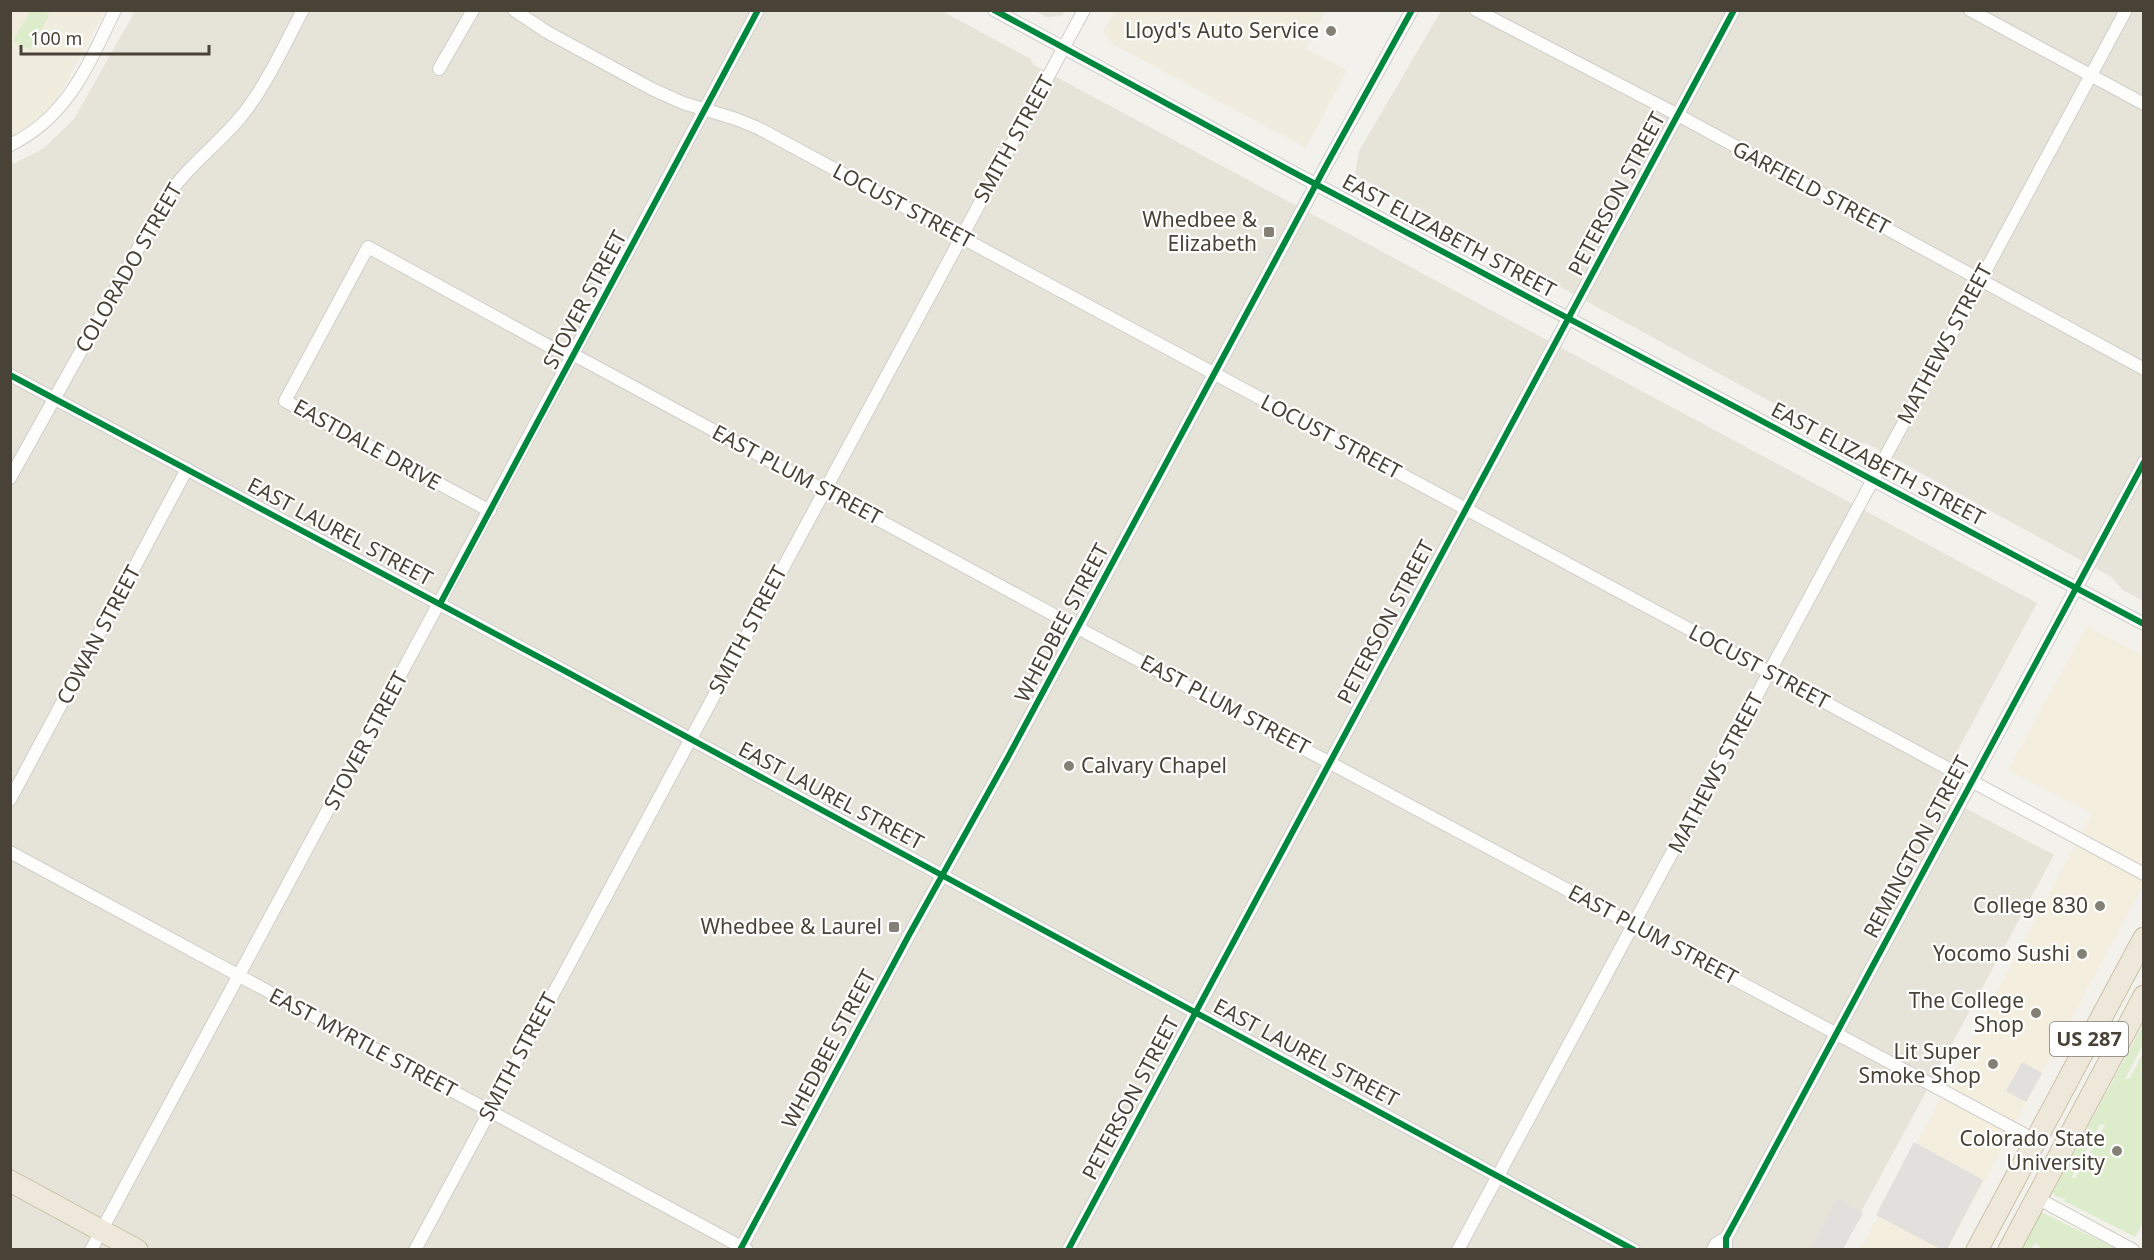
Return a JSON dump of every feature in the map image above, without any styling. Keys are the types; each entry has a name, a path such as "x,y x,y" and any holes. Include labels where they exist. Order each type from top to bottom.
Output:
{"highway":[{"name":"US 287","path":"1977,1250 2144,938"},
{"name":"US 287","path":"2009,1250 2144,996"},
{"path":"2035,1140 2044,1148 2046,1161 2038,1196"},
{"path":"10,1181 137,1250"}],"street":[{"path":"10,145 26,138 45,124 63,105 78,83 115,10"},
{"name":"COLORADO STREET","path":"10,478 166,197 190,167 226,133 250,105 303,10"},
{"path":"439,69 473,10"},
{"name":"LOCUST STREET","path":"514,10 547,32 652,89 683,103 758,128 2144,874"},
{"name":"STOVER STREET","path":"91,1250 758,10"},
{"name":"EAST ELIZABETH STREET","path":"994,10 1316,184 2144,624"},
{"name":"SMITH STREET","path":"415,1250 1084,10"},
{"name":"WHEDBEE STREET","path":"743,1248 1412,10"},
{"name":"GARFIELD STREET","path":"1476,10 1678,115 2144,369"},
{"name":"PETERSON STREET","path":"1068,1250 1734,10"},
{"path":"1970,10 2144,104"},
{"name":"MATHEWS STREET","path":"1458,1250 2126,10"},
{"name":"EASTDALE DRIVE","path":"490,512 285,401 368,247 554,349 574,355"},
{"name":"EAST PLUM STREET","path":"574,355 1078,628 2035,1140"},
{"name":"EAST LAUREL STREET","path":"10,375 690,738 1634,1250"},
{"name":"REMINGTON STREET","path":"1713,1250 1716,1244 1726,1244 1971,781 2144,462"},
{"name":"COWAN STREET","path":"10,800 187,469"},
{"name":"EAST MYRTLE STREET","path":"10,852 743,1248"},
{"path":"2038,1196 2133,1250"}],"shaded area":[{"path":"1115,10 1326,11 1306,49 1347,70 1306,148 1111,43 1103,32"},
{"path":"10,11 105,11 55,103 36,120 11,137"},
{"path":"135,11 942,11 1029,58 1034,65 2037,603 1935,792 2054,855 1841,1249 11,1250 11,165 44,148 74,119"},
{"path":"1035,11 1065,11 1062,16 1047,17"},
{"path":"1441,11 2143,11 2143,601 2123,590 2110,576 1866,443 1852,446 1355,175 1359,151"},
{"path":"2087,626 2143,656 2143,885 1948,1249 1860,1250 2092,813 2008,770"},
{"path":"2022,1062 2042,1073 2026,1102 2006,1091"},
{"path":"1914,1142 1983,1180 1947,1249 1940,1249 1876,1215"},
{"path":"1837,1199 1863,1213 1843,1249 1810,1249"}],"green space":[{"path":"30,11 43,11 50,14 30,50 13,41"},
{"name":"Colorado State University","path":"2143,1025 2143,1044 2125,1079 2130,1078 2143,1053 2143,1223 2135,1237 2064,1201 2065,1199 2055,1196 2053,1192","holes":["2100,1124 2105,1125 2075,1179 2072,1177"]},
{"path":"2039,1211 2115,1249 2038,1249 2040,1246 2035,1243 2031,1249 2021,1250"}],"cycle path":[{"path":"440,604 758,10"},
{"path":"994,10 1289,170 2144,624"},
{"path":"740,1250 1412,10"},
{"path":"1068,1250 1734,10"},
{"path":"10,375 565,671 1634,1250"},
{"path":"1726,1250 1726,1238 2144,462"}],"place":[{"name":"Lloyd's Auto Service","path":"1331,31"},
{"name":"Whedbee & Elizabeth","path":"1269,232"},
{"name":"Calvary Chapel","path":"1069,766"},
{"name":"College 830","path":"2100,906"},
{"name":"Whedbee & Laurel","path":"894,927"},
{"name":"Yocomo Sushi","path":"2082,954"},
{"name":"The College Shop","path":"2036,1013"},
{"name":"Lit Super Smoke Shop","path":"1993,1064"},
{"name":"Colorado State University","path":"2117,1151"}]}
